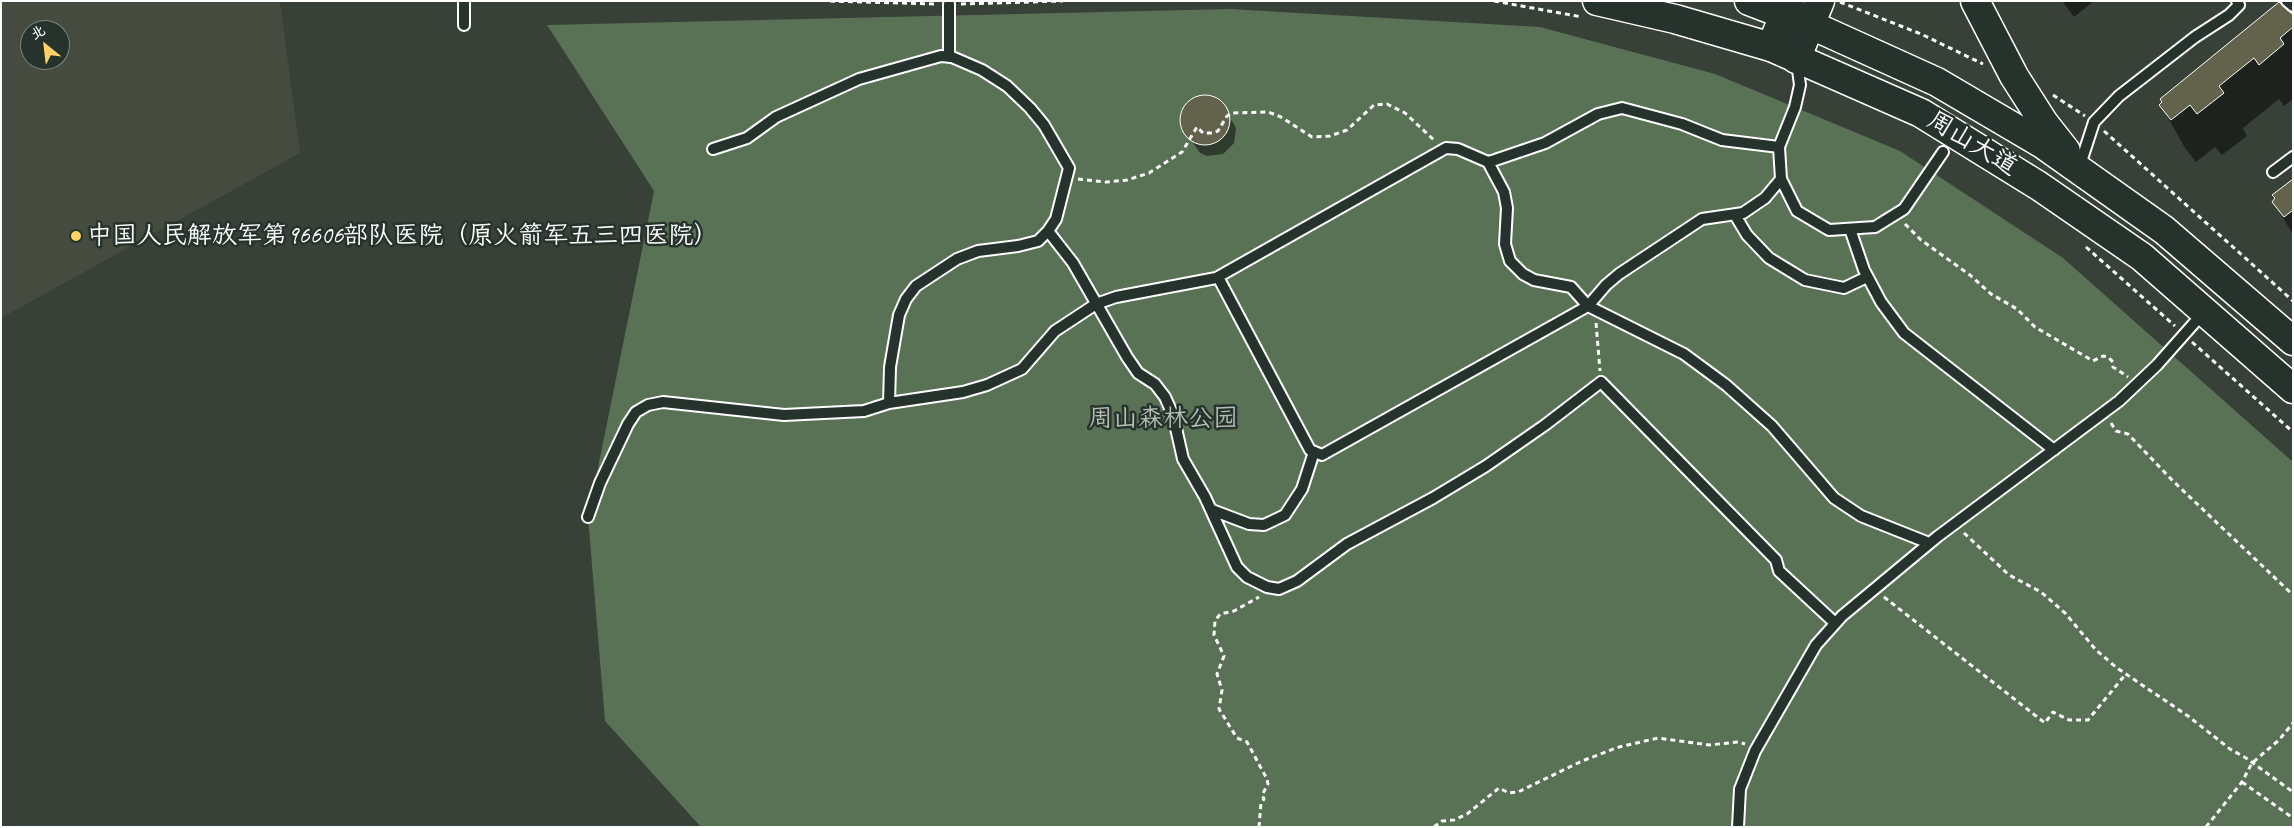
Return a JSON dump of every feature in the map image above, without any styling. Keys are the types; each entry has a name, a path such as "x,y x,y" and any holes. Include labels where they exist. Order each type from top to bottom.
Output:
{"main road":[{"name":"周山大道","path":"1597,1 1675,19 1771,47 1921,114 1988,152 2142,257 2293,389"},
{"name":"周山大道","path":"1749,1 1815,13 2014,126 2079,168 2164,230 2293,341"},
{"path":"1975,1 2014,76 2044,123 2079,168"},
{"path":"1771,47 1787,8"},
{"path":"1796,59 1815,13"}],"lane":[{"path":"464,1 464,25"},
{"path":"2079,168 2094,122 2119,96 2195,37 2229,15 2239,5 2237,1"},
{"path":"2287,1 2293,6"},
{"path":"949,4 950,57"},
{"path":"714,149 747,138 776,117 859,79 942,56 950,57 982,70 1007,86 1030,108 1060,150 1069,168 1056,219 1038,241 1018,246 978,251 957,259 936,270 916,286 906,299 899,315 890,367 888,403"},
{"path":"1796,59 1800,85 1795,107 1780,147 1781,179 1797,211 1829,230 1875,227 1904,209 1943,152"},
{"path":"1488,162 1545,143 1598,114 1622,108 1682,124 1722,140 1780,147"},
{"path":"588,517 600,483 628,424 636,412 648,405 662,402 784,414 864,411 888,403 963,392 1006,377 1022,368 1055,331 1096,304 1116,297 1218,277 1446,148 1458,149 1488,162 1504,192 1507,208 1505,244 1510,261 1523,274 1534,280 1570,287 1588,306 1684,354 1726,385 1772,426 1834,498 1861,516 1929,543"},
{"path":"2273,172 2293,156"},
{"path":"1218,277 1310,450 1322,455 1588,306 1606,285 1619,274 1702,219 1743,213 1765,198 1781,179"},
{"path":"1735,215 1747,235 1769,258 1804,280 1844,288 1867,277"},
{"path":"1850,229 1867,277 1881,302 1904,333 2054,450"},
{"path":"1048,231 1073,263 1116,341 1138,373 1155,384 1165,397 1173,415 1183,459 1212,510 1237,567 1252,580 1279,589 1298,581 1347,544 1433,498 1486,466 1545,425 1601,382 1776,560 1779,571 1835,623"},
{"path":"1738,827 1740,789 1756,749 1816,645 1835,623 1873,588 1929,543 2104,412 2157,365 2205,312"},
{"path":"1212,510 1249,524 1264,525 1285,515 1302,489 1314,452"}],"path":[{"path":"1839,1 1952,48 1998,72 2014,76"},
{"path":"2047,92 2094,122 2293,301"},
{"path":"1067,176 1082,181 1106,182 1127,180 1150,173 1182,152 1197,127 1203,133 1213,133 1218,131 1230,114 1250,112 1268,112 1281,117 1312,137 1330,136 1347,130 1374,105 1387,104 1405,113 1446,148"},
{"path":"1895,215 1921,240 1970,275 1991,294 2016,309 2034,327 2093,361 2103,356 2108,357 2113,362 2113,367 2136,384"},
{"path":"1588,306 1595,317 1601,382"},
{"path":"2104,412 2116,431 2128,434 2173,481 2293,595"},
{"path":"1955,524 2009,575 2042,592 2065,613 2096,650 2125,675 2188,716 2230,749 2252,762 2293,792"},
{"path":"1873,588 2045,723 2053,712 2069,720 2088,720 2125,675"},
{"path":"1259,827 1262,810 1261,803 1264,799 1262,795 1268,784 1267,779 1246,742 1237,738 1219,708 1222,690 1217,674 1224,656 1214,635 1215,621 1220,614 1234,611 1256,598 1279,589"},
{"path":"2206,827 2242,782 2252,762 2279,740 2293,724"},
{"path":"1434,827 1442,821 1454,820 1467,814 1499,788 1509,793 1518,792 1582,762 1644,740 1670,738 1709,746 1738,742 1756,749"},
{"path":"2242,782 2293,818"}],"shaded area":[{"name":"中国人民解放军第96606部队医院（原火箭军五三四医院）","path":"1,1 280,2 300,153 1,318"}],"green space":[{"name":"周山森林公园","path":"1230,9 1540,27 1715,74 1900,151 2063,258 2293,462 2293,827 701,827 605,721 588,517 654,191 547,25"}],"building":[{"path":"2279,2 2293,15 2293,27 2280,38 2284,44 2259,65 2254,58 2219,86 2224,93 2197,114 2190,105 2171,120 2159,105 2162,102 2160,99"},
{"path":"1200,95 1210,95 1223,102 1230,115 1230,125 1223,138 1210,145 1200,145 1191,141 1184,134 1180,125 1180,115 1184,106 1191,99"},
{"path":"2293,179 2293,210 2284,217 2272,202 2275,198 2272,195"}],"place":[{"name":"中国人民解放军第96606部队医院（原火箭军五三四医院）","path":"76,236"}]}
